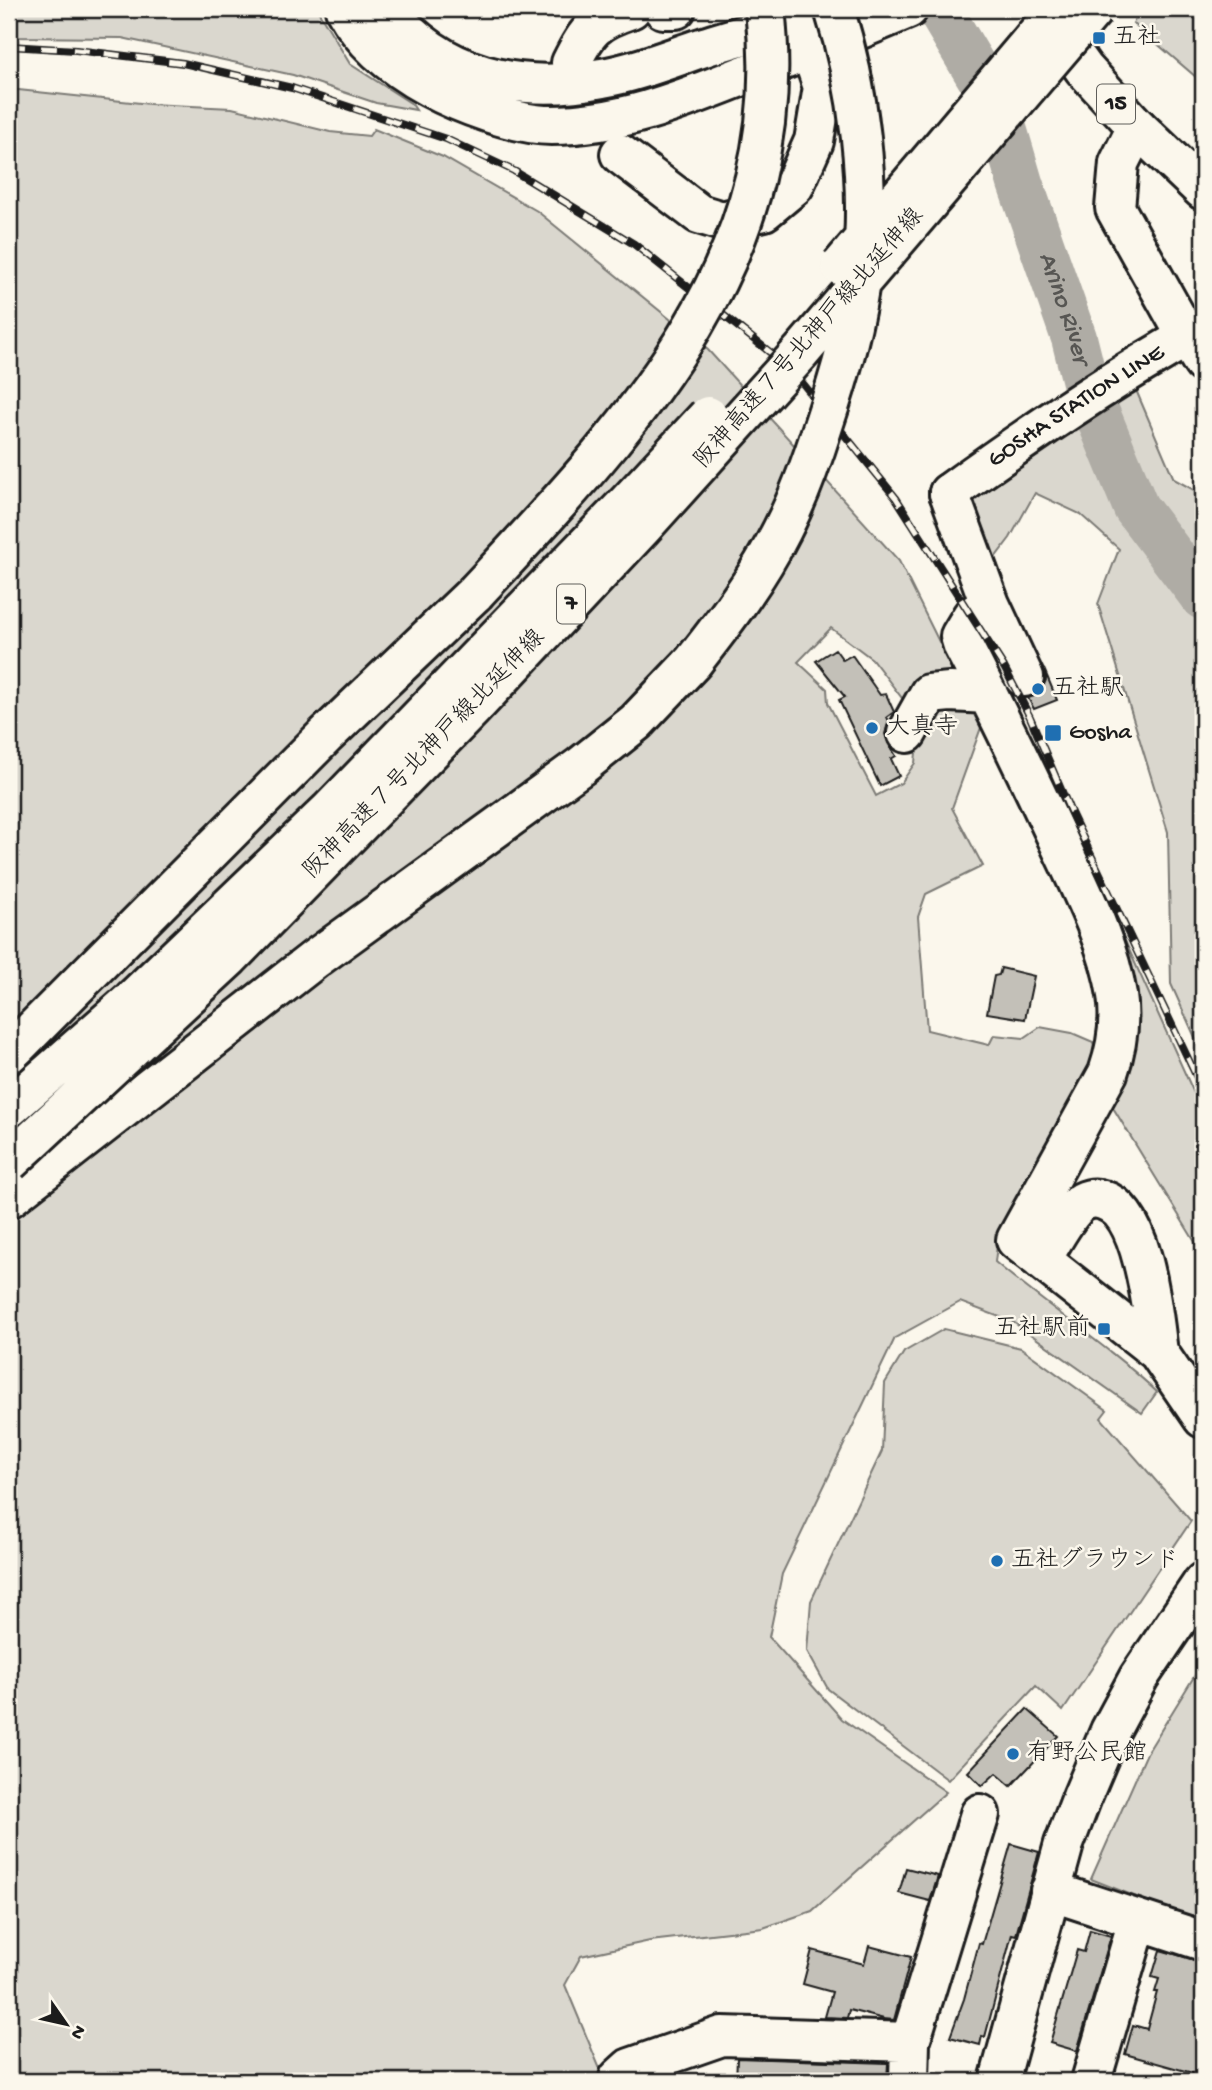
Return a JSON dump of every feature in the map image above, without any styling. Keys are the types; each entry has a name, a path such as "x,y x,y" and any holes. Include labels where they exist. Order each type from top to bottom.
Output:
{"main road":[{"path":"345,9 375,49 414,79 447,97 480,110 548,125 596,123 640,114 813,19"},
{"path":"387,9 401,27 429,50 458,67 488,78 524,83 565,83 603,78 813,19 908,9"},
{"path":"570,63 584,36 605,18 631,9"},
{"path":"663,9 676,9"},
{"name":"15","path":"1040,9 1084,69 1137,127 1203,190"},
{"name":"阪神高速７号北神戸線北延伸線","path":"9,1108 132,1000 230,908 329,811 628,502 793,325 1058,9"},
{"name":"阪神高速７号北神戸線北延伸線","path":"9,1162 230,957 473,708 643,527 801,352 1094,9"},
{"path":"620,154 699,214 722,221 764,211 794,186 814,141 823,87 813,19"},
{"path":"9,1198 315,959 511,819 636,722 693,662 736,608 782,530 813,459 837,385 862,265 864,182 856,99 845,44 813,19"},
{"path":"9,1054 325,736 475,593 569,493 638,410 683,345 722,275 751,199 764,134 769,79 813,19"},
{"name":"GOSHA STATION LINE","path":"989,604 949,493 1024,438 1125,372 1195,350 1115,208 1119,163 1137,127"},
{"path":"1024,677 989,604 972,617 960,636 1083,895 1112,970 1119,1016 1115,1053 1108,1073 1028,1250"},
{"path":"907,733 929,694 988,694"},
{"path":"1028,1250 1088,1199 1103,1200 1111,1204 1124,1218 1143,1257 1158,1352"},
{"path":"1028,1250 1158,1352 1203,1418"},
{"path":"999,2081 1050,1891 1073,1820 1120,1712 1139,1676 1203,1582"},
{"path":"909,2081 910,2042 980,1814"},
{"path":"1050,1891 1203,1941"},
{"path":"1091,2081 1138,1920"},
{"path":"621,2081 620,2078 631,2068 722,2036 910,2042"}],"shaded area":[{"path":"9,9 317,9 350,64 412,104 416,110 376,103 293,75 122,38 9,37"},
{"path":"1142,9 1203,9 1203,83 1133,23"},
{"path":"9,89 150,104 232,108 330,132 369,136 374,129 443,157 537,211 708,350 899,561 956,676 908,706 872,659 831,628 798,662 827,689 828,703 876,796 901,783 915,763 918,732 934,707 975,703 983,722 952,808 983,866 926,894 918,917 927,1030 989,1045 994,1035 1024,1038 1040,1027 1072,1033 1093,1042 1095,1050 1072,1113 998,1236 995,1262 1118,1358 1157,1392 1142,1413 1013,1322 960,1302 895,1338 782,1574 769,1637 842,1719 946,1792 812,1911 763,1928 650,1941 581,1956 565,1985 605,2081 9,2081"},
{"path":"1136,390 1174,479 1203,495 1203,1055 1171,984 1168,832 1098,604 1119,549 1080,514 1035,493 1010,538 991,563 962,500"},
{"path":"1111,910 1203,1113 1203,1255 1112,1106 1136,1019"},
{"name":"五社グラウンド","path":"944,1329 1021,1348 1107,1410 1101,1418 1191,1521 1063,1711 1036,1686 948,1780 828,1689 807,1651 811,1601 882,1451 885,1383 904,1352"},
{"path":"1203,1662 1203,1923 1091,1879 1147,1753"}],"building":[{"name":"大真寺","path":"835,649 843,660 852,655 880,695 886,694 894,712 887,717 889,721 885,734 896,756 891,759 899,776 880,786 839,700 845,697 816,661"},
{"path":"1044,669 1057,700 1034,709 1028,698 1042,689 1046,680"},
{"path":"1001,968 1034,976 1025,1019 987,1013 994,976 999,975"},
{"name":"有野公民館","path":"1027,1709 1058,1736 1011,1786 996,1773 982,1786 968,1772"},
{"path":"1011,1844 1039,1852 1016,1935 1012,1934 985,2037 982,2036 980,2045 950,2037 964,1999 979,1943 982,1944"},
{"path":"906,1868 938,1876 930,1901 899,1893"},
{"path":"1090,1930 1111,1936 1077,2051 1050,2043 1077,1950 1084,1952"},
{"path":"869,1946 911,1957 894,2020 849,2010 847,2018 825,2017 832,1992 803,1984 812,1950 864,1964"},
{"path":"1160,1950 1203,1962 1203,2076 1125,2054 1133,2025 1147,2029 1157,1992 1159,1979 1152,1977"},
{"path":"737,2058 888,2063 887,2081 736,2081"}],"waterway":[{"name":"Arino River","path":"939,9 998,108 1020,183 1074,338 1086,386 1136,508 1203,597"}],"railway":[{"path":"9,46 76,50 183,63 292,88 446,139 514,171 634,244 791,369 896,498 1004,667 1030,717 1072,815 1203,1090"}],"place":[{"name":"五社","path":"1099,38"},
{"name":"五社駅","path":"1038,689"},
{"name":"大真寺","path":"872,728"},
{"name":"Gosha","path":"1053,733"},
{"name":"五社駅前","path":"1104,1329"},
{"name":"五社グラウンド","path":"997,1561"},
{"name":"有野公民館","path":"1013,1754"}]}
